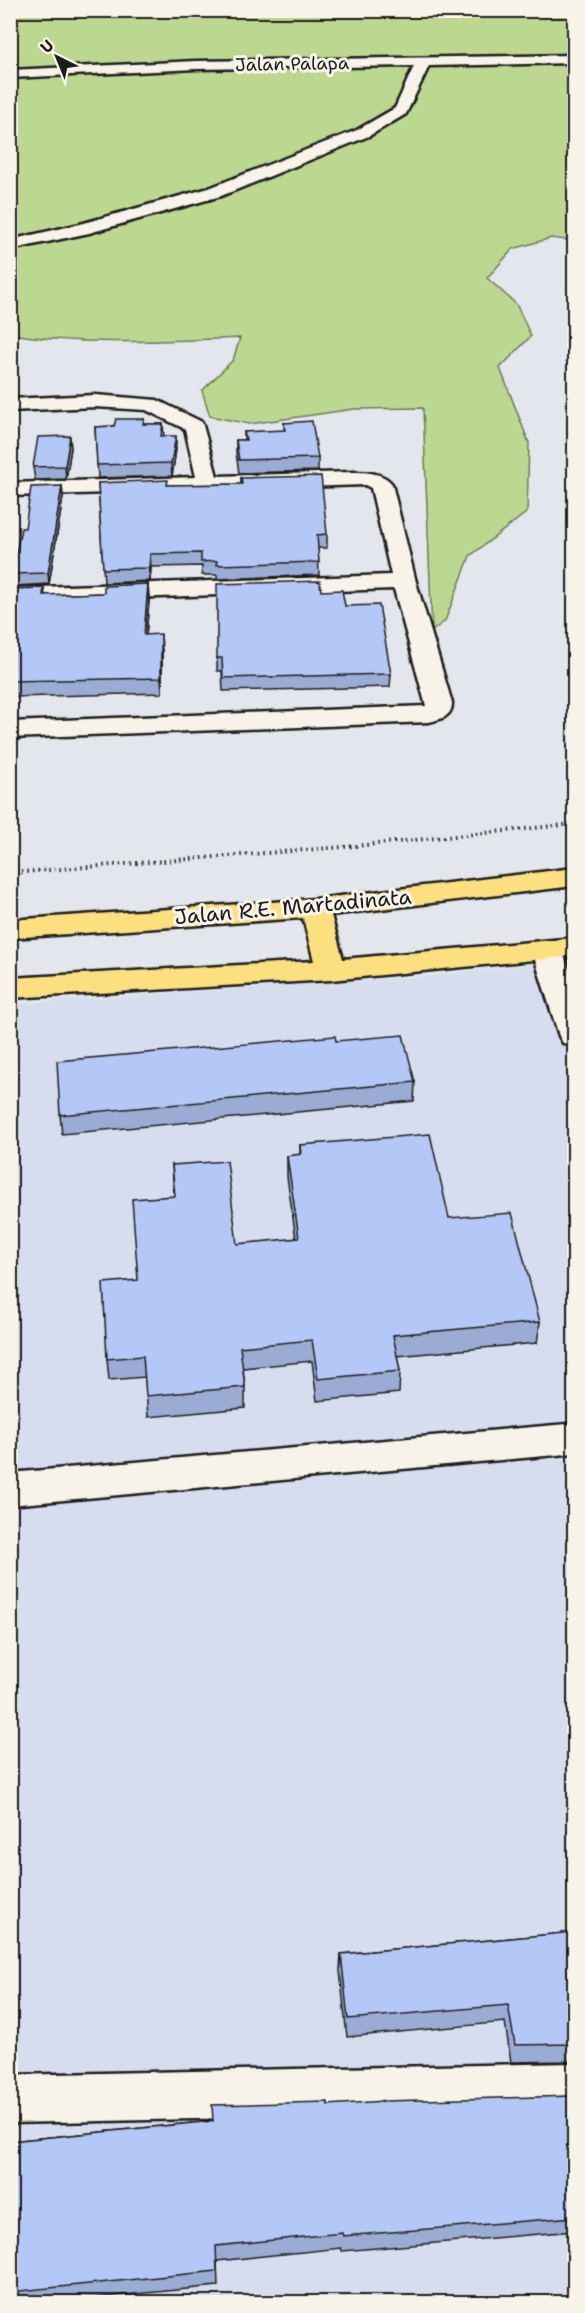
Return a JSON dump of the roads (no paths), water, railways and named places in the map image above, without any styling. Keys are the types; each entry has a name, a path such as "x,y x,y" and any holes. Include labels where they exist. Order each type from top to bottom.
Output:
{"highway":[{"name":"Jalan R.E. Martadinata","path":"10,929 315,908 574,877"},
{"path":"315,908 331,970"},
{"path":"10,988 331,970 561,948"}],"street":[{"name":"Jalan Palapa","path":"10,74 196,65 574,59"},
{"path":"10,245 83,229 215,192 363,133 401,111 423,63"},
{"path":"10,405 95,401 150,404 195,426 208,483"},
{"path":"10,490 354,478 369,479 381,484 404,582 439,703 439,710 417,714 10,730"},
{"path":"10,595 404,582"},
{"path":"561,948 574,1036"},
{"path":"10,1489 567,1439"},
{"path":"10,2099 574,2087"}]}
